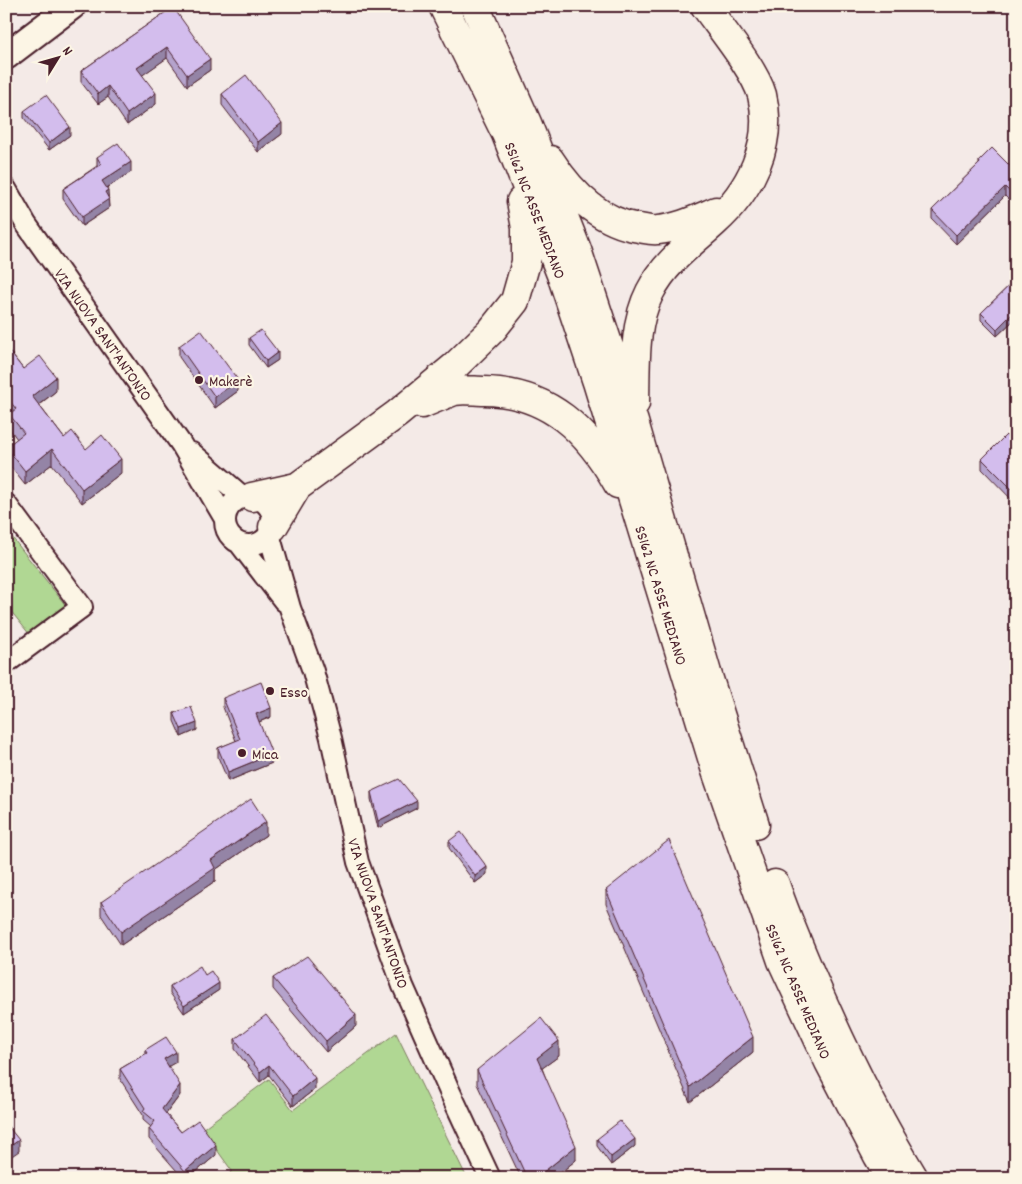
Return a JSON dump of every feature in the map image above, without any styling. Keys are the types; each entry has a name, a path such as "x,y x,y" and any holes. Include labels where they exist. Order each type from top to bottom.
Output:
{"highway":[{"name":"SS162 NC ASSE MEDIANO","path":"475,6 517,129 562,277 597,382 716,771 782,961 829,1062 891,1178"},
{"path":"634,422 636,355 640,316 650,291 684,248 715,222 731,204 752,177 762,149 765,124 762,94 750,70 705,6"},
{"name":"SS162 NC ASSE MEDIANO","path":"448,15 517,129 577,250 634,422 707,673 746,798 782,904 822,1001 847,1054 914,1178"},
{"path":"517,129 584,201 598,213 623,226 656,231 691,223 731,204"},
{"path":"271,531 297,487 397,414 454,367 492,330 515,301 526,262 526,228 517,129"},
{"path":"397,414 456,391 497,391 538,402 572,423 596,449 638,518"},
{"path":"248,497 297,487"}],"main road":[{"path":"7,56 72,6"}],"street":[{"name":"VIA NUOVA SANT'ANTONIO","path":"6,189 26,224 181,444 225,519 229,534 240,544 290,608"},
{"name":"VIA NUOVA SANT'ANTONIO","path":"6,204 26,224"},
{"name":"VIA NUOVA SANT'ANTONIO","path":"181,444 248,497 259,499 266,504 271,511 273,519 271,531 290,608 313,671 331,738 362,871 403,986 490,1178"},
{"path":"225,519 231,505 248,497"},
{"path":"6,504 12,523 82,607 6,663"},
{"path":"240,544 248,545 264,541 271,531"}],"green space":[{"path":"11,536 67,607 30,635 6,605 6,537"},
{"path":"396,1033 467,1178 225,1178 232,1171 202,1129 269,1079 293,1110"}],"building":[{"path":"173,7 210,59 187,75 167,47 137,68 156,93 127,114 108,86 98,94 81,71"},
{"path":"246,75 282,123 258,142 222,94"},
{"path":"46,95 70,127 49,143 24,111"},
{"path":"118,143 131,162 102,181 108,190 105,192 109,199 82,217 63,189 101,164 97,157"},
{"path":"992,148 1016,172 1016,198 1005,187 956,235 932,210 980,163 979,161"},
{"path":"1016,279 1016,310 997,329 981,313"},
{"path":"201,330 238,380 215,397 179,346"},
{"path":"261,330 278,352 266,361 249,338"},
{"path":"6,347 23,369 40,356 56,377 32,396 64,438 72,431 86,449 102,435 121,459 82,489 52,449 25,471 6,447 24,433 9,414 16,409 6,396"},
{"path":"1006,435 1016,445 1016,493 982,459"},
{"path":"261,682 271,708 256,714 272,754 228,772 218,748 240,739 223,698"},
{"path":"191,707 197,723 181,729 174,713"},
{"path":"399,779 417,801 378,821 371,792"},
{"path":"251,799 266,822 211,860 215,868 121,932 101,902"},
{"path":"461,832 487,867 475,876 449,841"},
{"path":"669,840 753,1037 690,1087 606,890"},
{"path":"307,956 356,1015 326,1041 273,978"},
{"path":"200,966 205,975 211,971 219,983 184,1006 170,986"},
{"path":"266,1015 315,1078 293,1096 269,1065 260,1072 235,1039"},
{"path":"541,1018 559,1041 537,1058 576,1146 536,1178 527,1178 477,1070"},
{"path":"166,1037 176,1052 164,1059 180,1085 162,1109 181,1132 198,1120 216,1145 185,1171 149,1129 155,1121 143,1111 145,1108 120,1069 147,1053 145,1050"},
{"path":"620,1121 635,1139 611,1157 597,1139"},
{"path":"6,1124 19,1140 6,1149"}],"place":[{"name":"Makerè","path":"199,380"},
{"name":"Esso","path":"270,691"},
{"name":"Mica","path":"242,753"}]}
